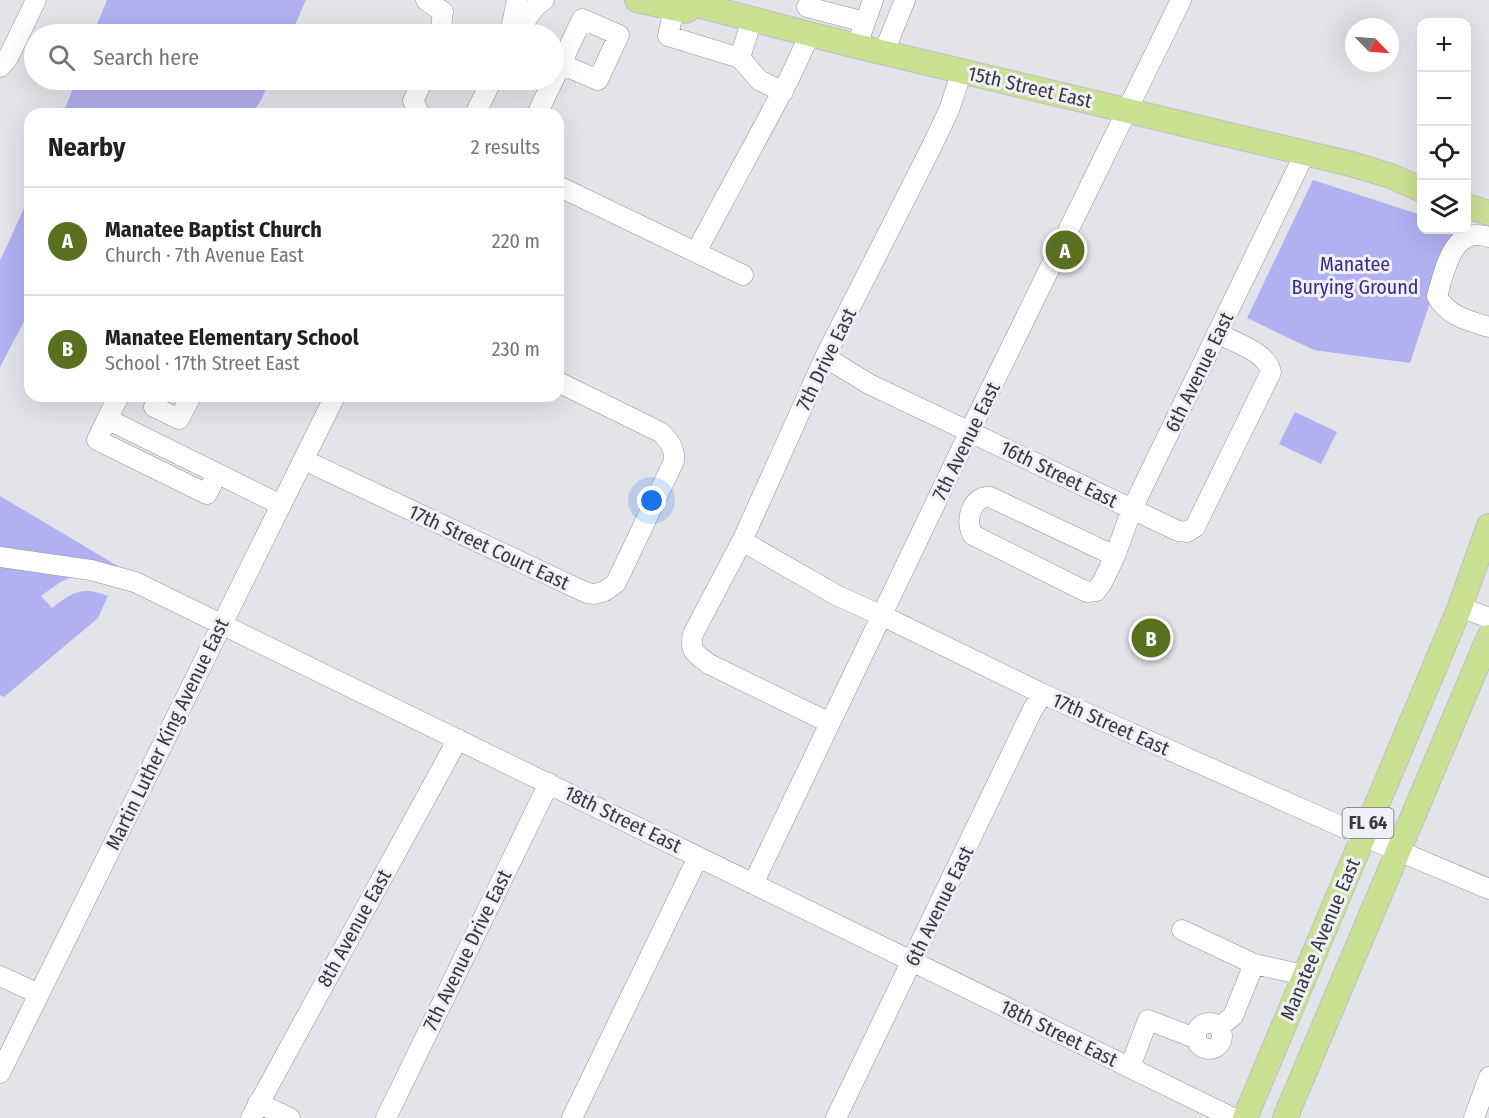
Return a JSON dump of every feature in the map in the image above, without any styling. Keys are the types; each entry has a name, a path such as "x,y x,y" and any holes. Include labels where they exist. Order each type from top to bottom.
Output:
{"main road":[{"name":"15th Street East","path":"637,0 683,4 752,19 1376,171 1417,188"},
{"path":"1471,207 1489,213"},
{"name":"Manatee Avenue East","path":"1245,1118 1460,607 1489,526"},
{"name":"Manatee Avenue East","path":"1285,1118 1489,637"}],"street":[{"path":"24,24 36,0"},
{"path":"426,0 443,12 441,24"},
{"path":"512,24 517,0"},
{"path":"523,24 544,0"},
{"path":"856,46 873,0"},
{"path":"884,52 905,0"},
{"name":"7th Avenue East","path":"753,884 970,431 1181,0"},
{"path":"683,4 668,36 740,58 759,80 783,92"},
{"path":"696,252 783,92 806,33 808,4 865,22"},
{"path":"740,58 752,19"},
{"path":"0,67 8,58 24,25"},
{"name":"7th Drive East","path":"830,723 709,664 691,648 693,634 742,541 825,357 932,148 949,110 962,71"},
{"path":"417,108 413,101 418,90"},
{"path":"478,108 487,90"},
{"path":"539,108 546,90"},
{"name":"6th Avenue East","path":"1115,556 990,497 983,496 977,500 969,518 968,527 973,535 1087,592 1096,591 1115,556 1132,509 1305,153"},
{"path":"564,189 743,275"},
{"path":"1489,237 1473,235 1463,238 1452,249 1437,296 1442,307 1489,327"},
{"name":"16th Street East","path":"825,357 869,384 1178,531 1187,532 1194,527 1271,372 1269,364 1262,357 1217,333"},
{"name":"17th Street Court East","path":"304,460 587,593 595,594 606,591 616,583 645,525 674,461 674,456 668,439 660,432 564,385"},
{"path":"116,402 97,440 207,494 217,474"},
{"path":"140,436 157,402 179,419 188,402"},
{"name":"Martin Luther King Avenue East","path":"0,1073 332,402"},
{"path":"107,419 281,505"},
{"name":"17th Street East","path":"742,541 838,596 1043,694 1363,836 1489,888"},
{"name":"18th Street East","path":"0,557 91,570 135,582 1233,1118"},
{"path":"1460,607 1489,618"},
{"name":"6th Avenue East","path":"836,1118 1043,694"},
{"name":"8th Avenue East","path":"254,1111 458,739"},
{"name":"7th Avenue Drive East","path":"386,1118 549,783"},
{"path":"572,1118 698,856"},
{"path":"1182,930 1254,964 1304,975"},
{"path":"1130,1067 1148,1020 1195,1038 1196,1030 1200,1027 1211,1023 1219,1027 1233,1016 1254,964"},
{"path":"0,976 39,994"},
{"path":"1474,1118 1489,1077"},
{"path":"254,1111 290,1118"}],"green space":[{"path":"107,0 306,0 295,24 97,24"},
{"path":"72,90 265,90 256,108 65,108"},
{"name":"Manatee Burying Ground","path":"1313,180 1417,214 1417,234 1453,234 1410,363 1314,350 1247,318"},
{"path":"24,208 24,321 0,367 0,261"},
{"path":"1295,412 1337,432 1321,464 1279,444"},
{"path":"0,496 121,568 114,582 82,576 68,578 41,596 52,608 78,592 91,591 108,596 98,618 4,697 0,695"}],"place":[{"name":"Manatee Baptist Church","path":"1065,250"},
{"name":"Manatee Elementary School","path":"1151,638"}]}
